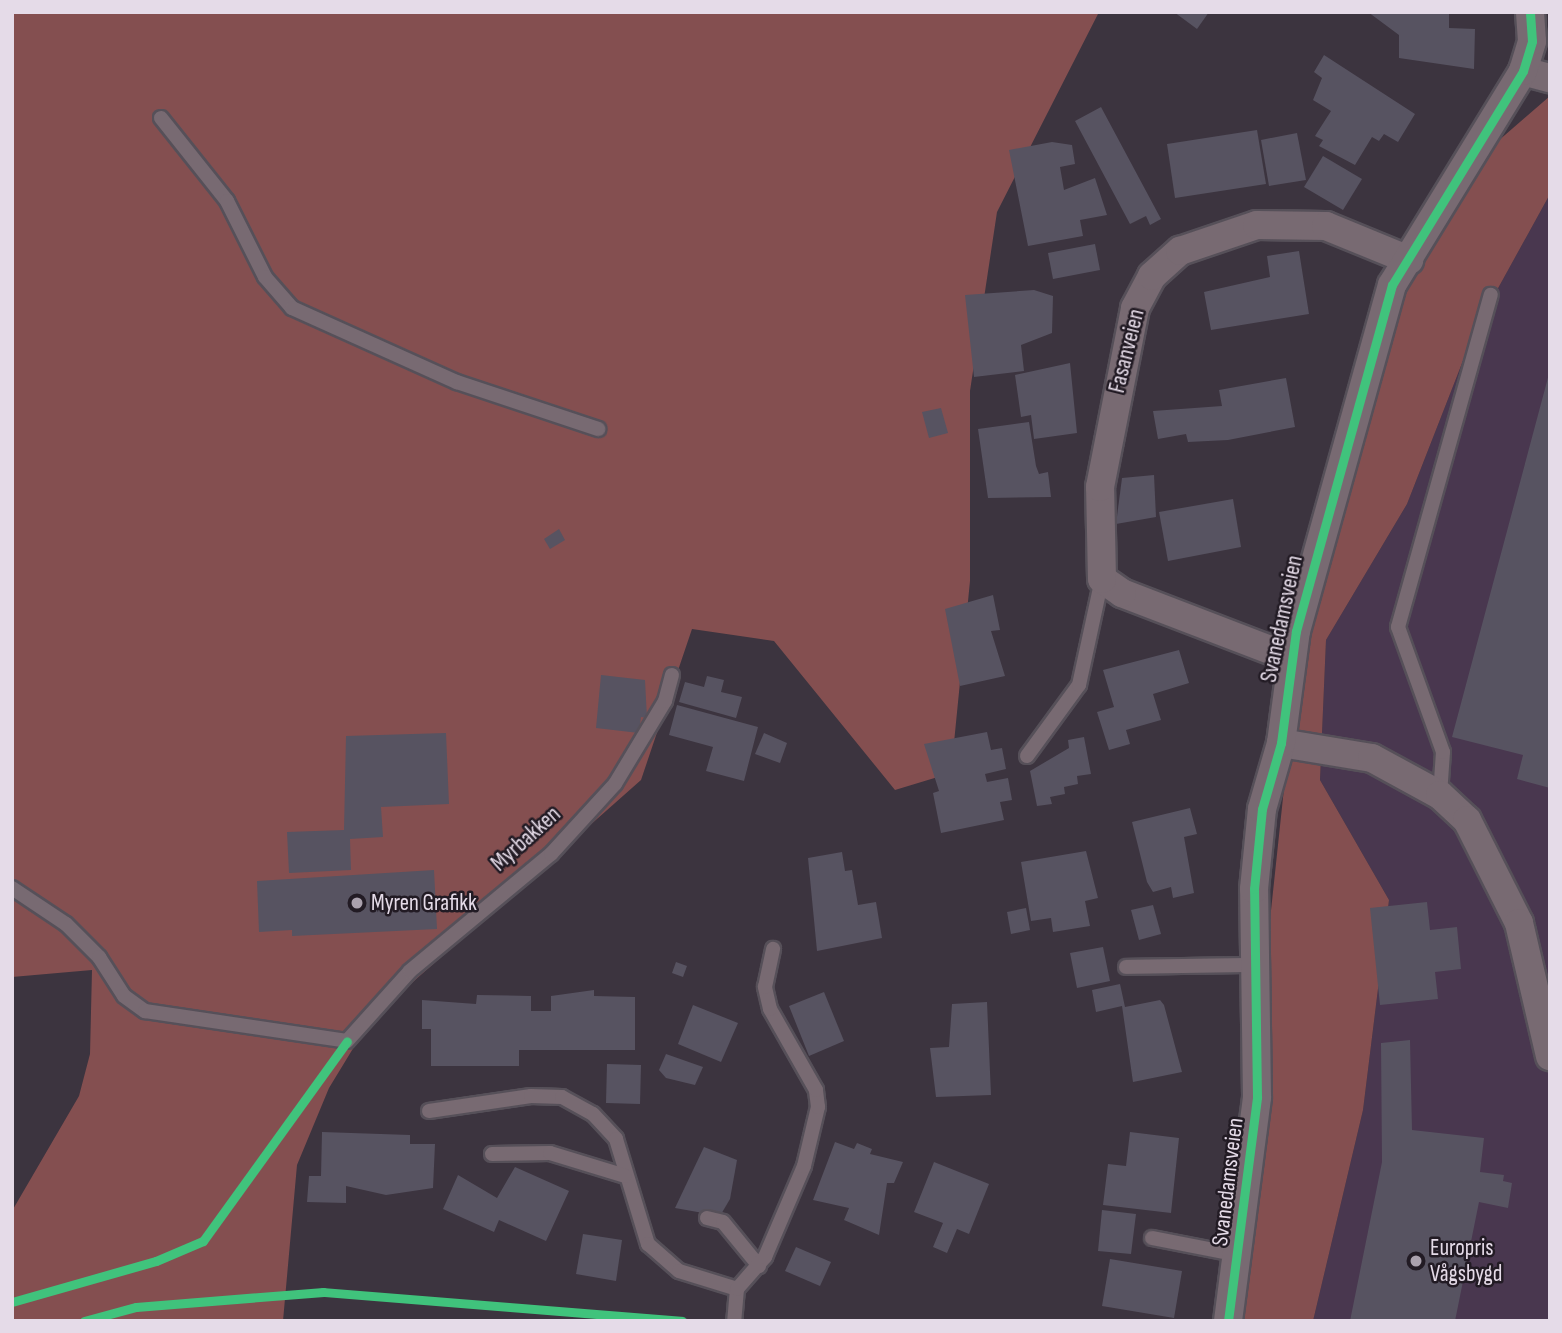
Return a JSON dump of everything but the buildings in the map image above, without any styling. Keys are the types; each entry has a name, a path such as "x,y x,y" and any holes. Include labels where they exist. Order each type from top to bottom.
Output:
{"street":[{"name":"Svanedamsveien","path":"1228,1321 1239,1255 1257,1097 1255,965 1262,809 1281,743 1291,658 1392,285 1536,75 1530,12"},
{"name":"Fasanveien","path":"1102,579 1100,487 1135,309 1152,276 1180,251 1218,234 1294,222 1326,226 1409,260"},
{"path":"1102,579 1122,593 1291,658"},
{"path":"1281,743 1372,758 1440,795 1466,820 1503,882 1519,923 1550,1056"}],"lane":[{"path":"161,118 227,201 265,277 292,308 457,382 598,429"},
{"path":"1440,795 1443,752 1398,626 1490,295"},
{"name":"Fasanveien","path":"1027,756 1079,685 1102,579"},
{"name":"Myrbakken","path":"12,888 66,925 99,957 113,983 145,1011 347,1041 410,971 551,854 615,784 664,701 672,675"},
{"path":"734,1321 737,1289 759,1266 804,1166 818,1107 816,1090 770,1009 765,987 773,949"},
{"path":"1126,967 1255,965"},
{"path":"429,1111 493,1099 562,1097 593,1114 616,1139 638,1222 660,1259 737,1289"},
{"path":"492,1154 550,1153 625,1176"},
{"path":"707,1218 723,1222 759,1266"},
{"name":"Svanedamsveien","path":"1152,1238 1239,1255"}],"shaded area":[{"path":"12,12 1099,12 997,212 970,391 970,581 951,773 895,790 774,641 692,629 641,780 371,1019 329,1088 297,1165 283,1321 12,1321 12,1211 79,1096 90,1054 92,970 12,977"},
{"path":"1550,96 1550,194 1475,330 1407,504 1326,640 1320,780 1389,900 1363,1110 1313,1321 1211,1321 1221,1299 1250,1108 1290,732 1362,364 1445,187"},
{"path":"1550,194 1550,1321 1313,1321 1363,1110 1389,900 1320,780 1326,640 1407,504 1475,330"}],"cycle path":[{"path":"1228,1321 1257,1097 1254,889 1262,809 1281,743 1296,631 1392,285 1523,71 1532,41 1530,12"},
{"path":"12,1302 156,1261 203,1241 347,1041"},
{"path":"84,1321 136,1307 323,1292 682,1321"}],"place":[{"name":"Myren Grafikk","path":"357,903"},
{"name":"Europris Vågsbygd","path":"1416,1261"}]}
